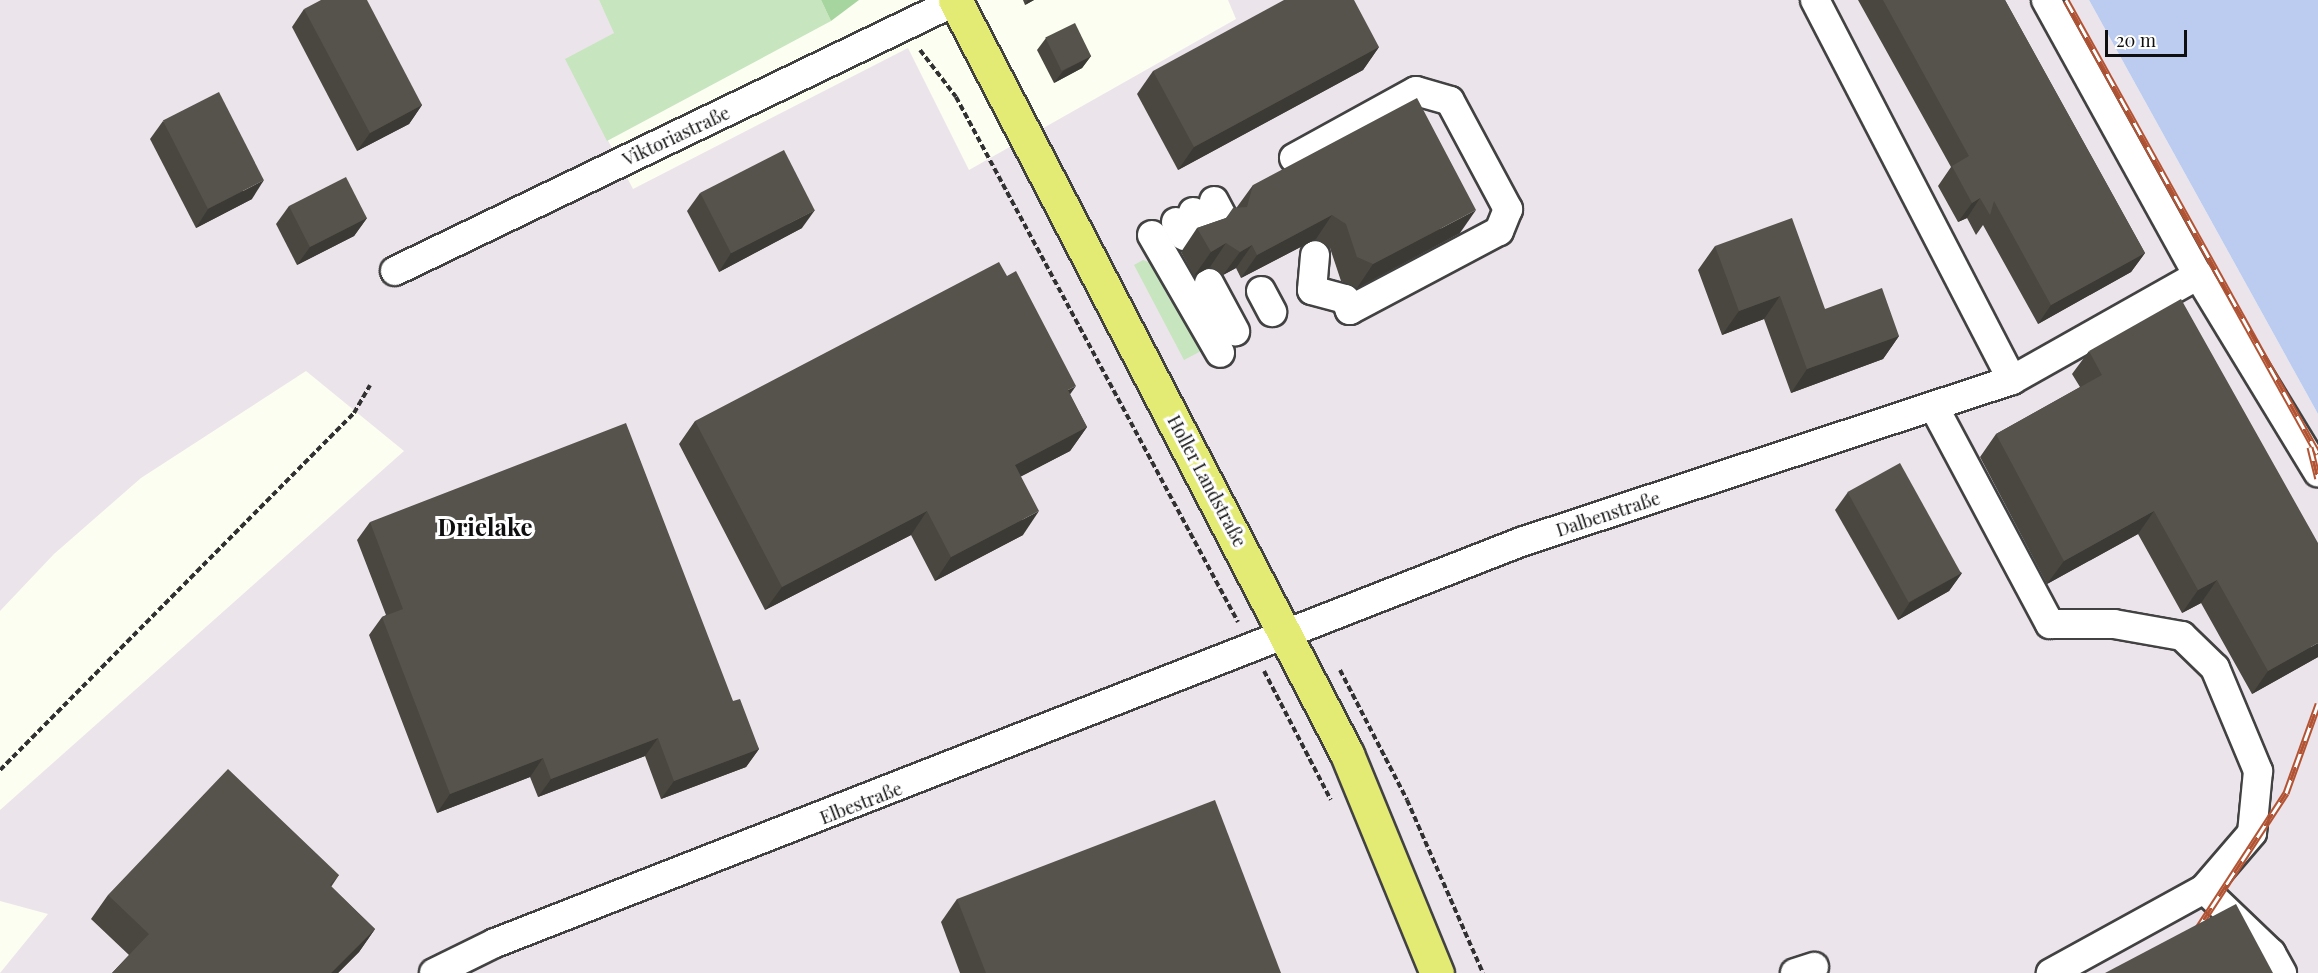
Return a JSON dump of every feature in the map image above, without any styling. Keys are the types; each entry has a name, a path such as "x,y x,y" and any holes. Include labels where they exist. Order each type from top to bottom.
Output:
{"main road":[{"name":"Holler Landstraße","path":"955,1 1288,635 1347,754 1437,973"}],"street":[{"path":"1815,0 2012,380"},
{"path":"2046,0 2198,275 2318,472"},
{"name":"Viktoriastraße","path":"395,271 904,30 955,1"},
{"path":"1294,158 1416,91 1450,101 1508,209 1499,231 1350,310 1345,299 1312,290 1331,270"},
{"path":"1192,221 1248,322 1218,278"},
{"name":"Dalbenstraße","path":"1288,635 1521,542 2012,380 2198,275"},
{"path":"1934,407 2050,624 2114,624 2182,636 2215,668 2258,771 2252,833 2204,889 2050,973"},
{"name":"Elbestraße","path":"434,973 495,943 1288,635"},
{"path":"2204,889 2271,953 2282,973"}],"path":[{"path":"904,30 956,97 1254,650 1336,811"},
{"path":"0,770 354,413 370,385"}],"shaded area":[{"path":"0,0 599,0 615,33 566,59 633,189 908,48 969,170 1236,19 1228,0 2089,0 2318,414 2318,973 0,973 48,914 0,901 0,810 404,451 306,371 141,478 54,554 0,611"}],"green space":[{"path":"599,0 821,0 831,21 607,141 565,59 614,33"},
{"path":"821,0 859,0 831,21"},
{"path":"1143,260 1151,263 1171,302 1176,300 1203,350 1184,360 1134,265"}],"water":[{"path":"2089,0 2318,0 2318,414"}],"building":[{"path":"321,0 367,0 422,105 370,133 304,9"},
{"path":"1284,0 1354,0 1379,47 1194,147 1153,71"},
{"path":"1883,0 2005,0 2145,253 2051,305 1994,201 1990,215 1980,198 1972,203 1952,166 1969,156"},
{"path":"1075,23 1091,56 1062,71 1045,37"},
{"path":"219,92 264,180 208,209 163,121"},
{"path":"1417,98 1476,210 1373,264 1357,257 1346,224 1332,215 1257,255 1252,245 1240,252 1226,243 1211,252 1197,228 1226,218 1233,208 1247,207 1253,185"},
{"path":"784,150 815,211 731,253 700,193"},
{"path":"346,177 367,218 310,247 289,206"},
{"path":"1792,218 1825,309 1882,288 1899,336 1807,369 1780,296 1739,311 1715,246"},
{"path":"999,262 1007,276 1016,271 1076,386 1068,390 1087,427 1015,465 1039,511 951,557 927,511 782,587 695,421"},
{"path":"2181,299 2318,543 2318,643 2268,671 2217,580 2198,590 2154,511 2064,561 1996,434 2102,375 2089,351"},
{"path":"626,423 733,701 740,699 759,749 674,781 658,738 551,779 543,758 450,794 382,617 403,609 370,522"},
{"path":"1900,463 1961,573 1909,602 1848,492"},
{"path":"228,769 339,875 330,885 375,929 331,973 112,973 149,934 108,895"},
{"path":"1215,800 1281,973 986,973 957,899"},
{"path":"2236,904 2273,973 2105,973"}],"railway":[{"path":"2066,0 2318,454"},
{"path":"2310,447 2318,478"},
{"path":"2196,931 2286,793 2318,704"}],"district":[{"name":"Drielake","path":"485,527"}]}
